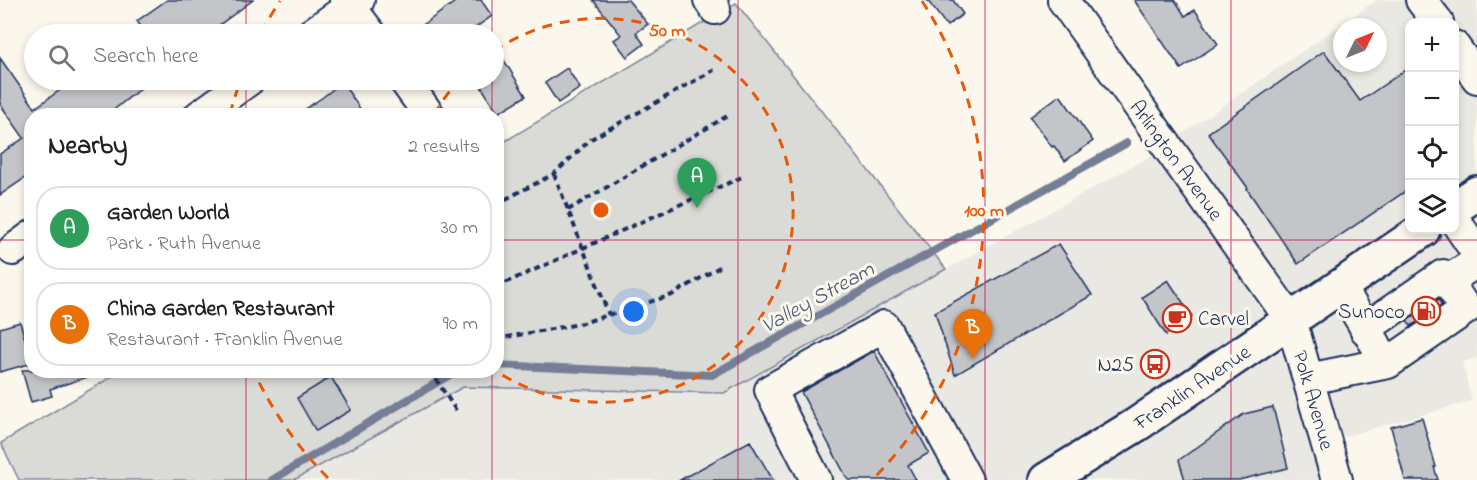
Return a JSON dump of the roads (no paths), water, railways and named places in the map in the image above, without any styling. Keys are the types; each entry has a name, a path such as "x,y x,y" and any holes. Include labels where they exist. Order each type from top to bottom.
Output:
{"main road":[{"path":"1459,205 1477,193"},
{"name":"Franklin Avenue","path":"1046,480 1136,425 1417,234"}],"street":[{"name":"Arlington Avenue","path":"1063,0 1291,320"},
{"path":"1421,0 1434,18"},
{"path":"324,24 351,2 365,24"},
{"path":"1459,52 1477,78"},
{"path":"210,108 235,90"},
{"path":"411,90 424,108"},
{"path":"1459,225 1477,252"},
{"path":"1448,281 1477,261"},
{"path":"1308,379 1388,363 1466,309 1443,275 1365,329"},
{"path":"1340,286 1388,363"},
{"name":"Polk Avenue","path":"1291,320 1337,480"},
{"path":"816,480 770,390 884,326 967,480"}],"waterway":[{"name":"Valley Stream","path":"504,365 712,375 1127,143"},
{"name":"Valley Stream","path":"272,480 444,378"}],"place":[{"name":"Garden World","path":"697,208"},
{"name":"Sunoco","path":"1426,311"},
{"name":"Carvel","path":"1177,318"},
{"name":"China Garden Restaurant","path":"973,359"},
{"name":"N25","path":"1155,364"}]}
